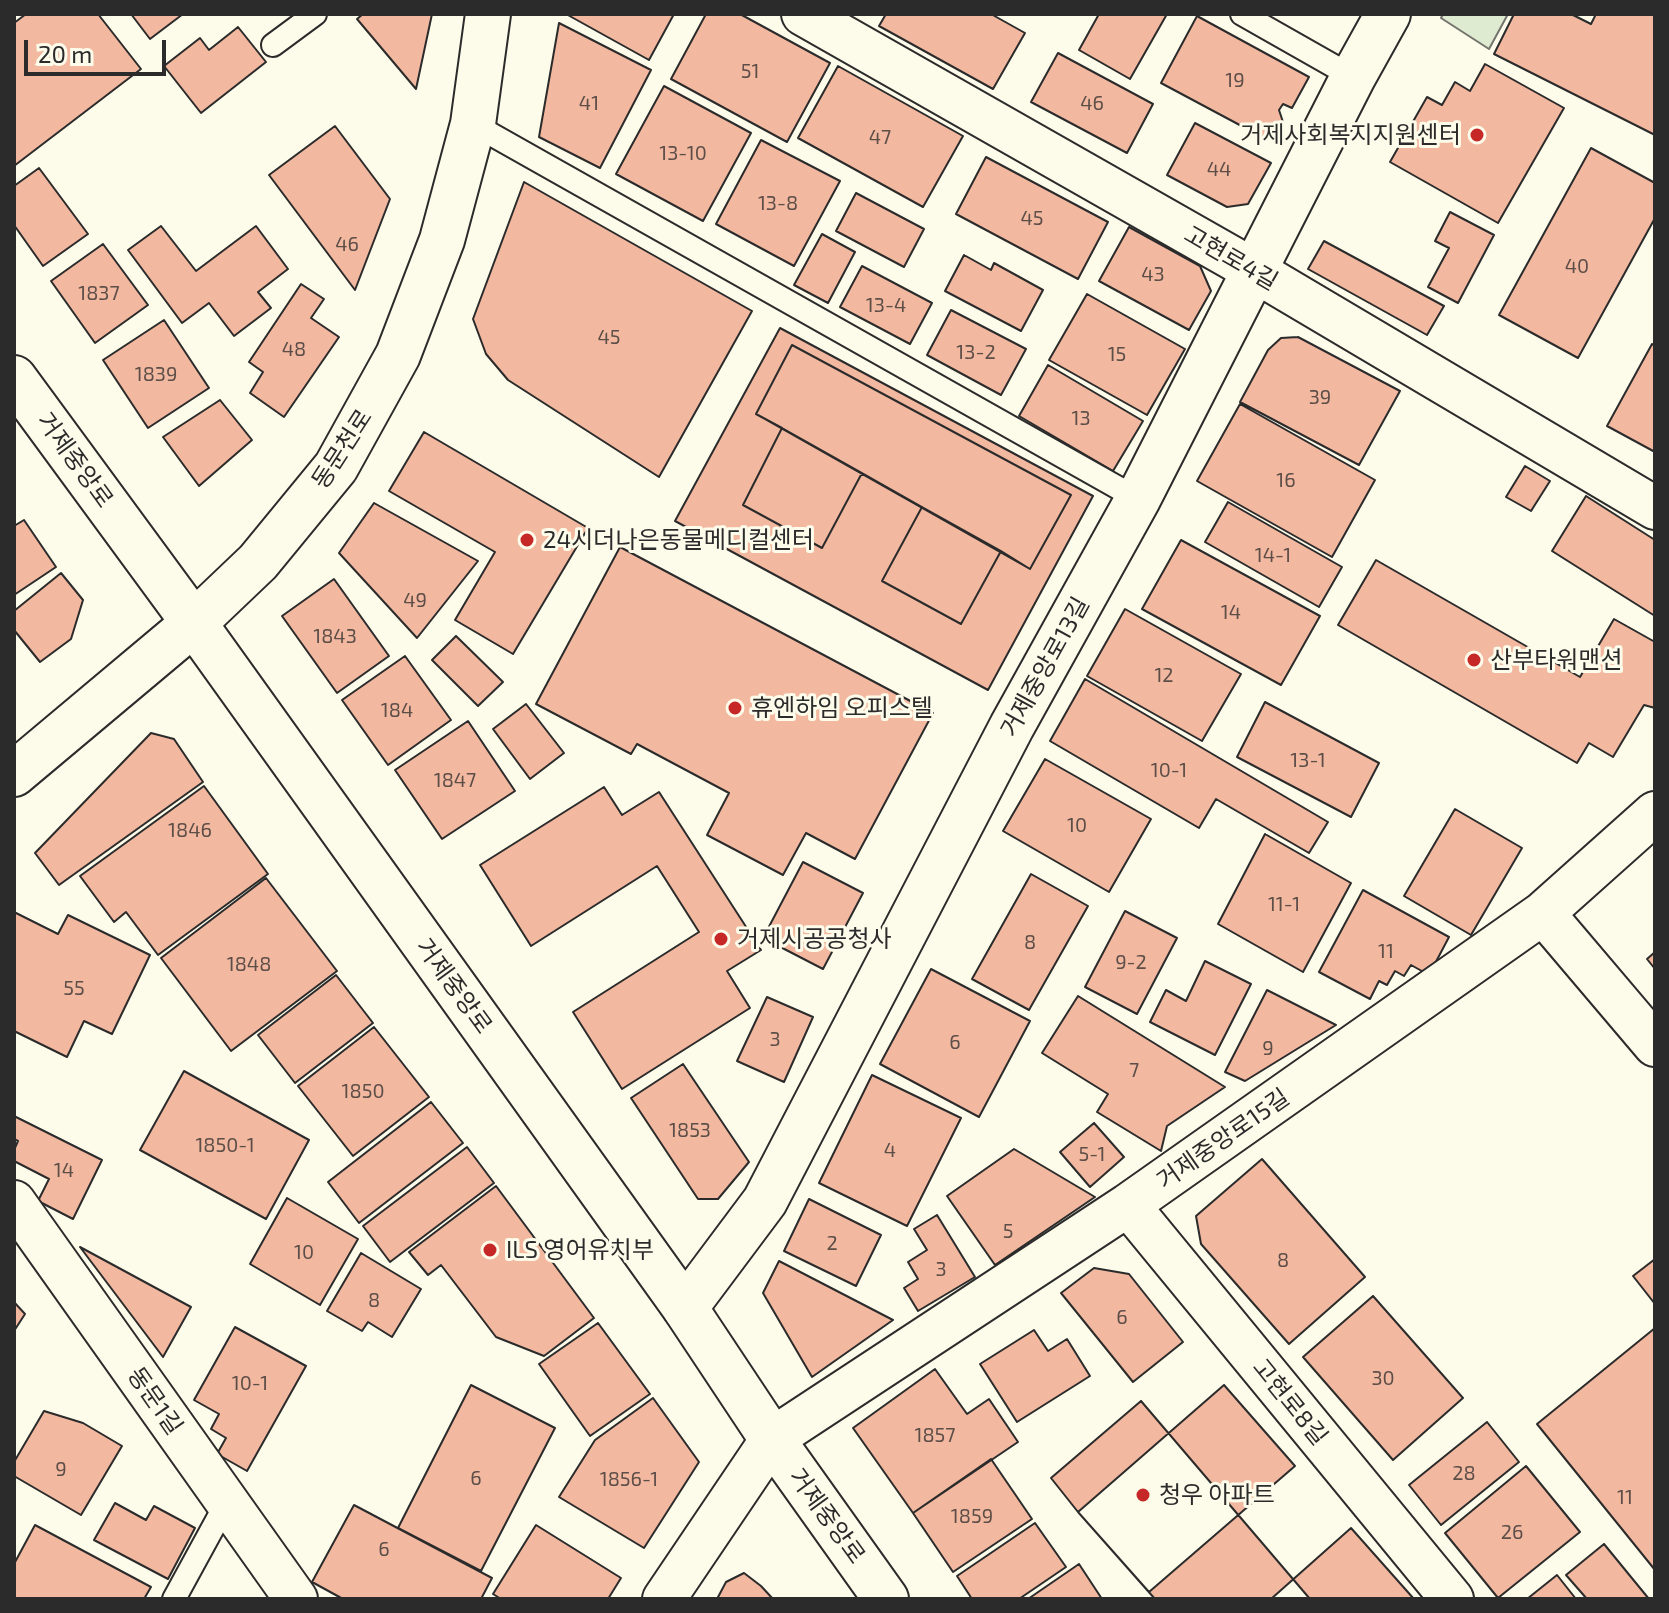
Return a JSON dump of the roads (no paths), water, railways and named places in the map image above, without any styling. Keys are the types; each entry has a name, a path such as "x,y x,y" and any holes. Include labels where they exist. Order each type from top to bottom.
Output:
{"street":[{"name":"동문천로","path":"14,774 194,623 258,562 336,467 398,355 442,240 473,124 488,14"},
{"name":"고현로4길","path":"803,14 1255,271 1655,508"},
{"name":"거제중앙로13길","path":"685,1308 765,1201 1012,726 1138,499 1388,14"},
{"name":"거제중앙로","path":"14,378 194,623 685,1308 772,1439 886,1599"},
{"name":"거제중앙로15길","path":"772,1439 1128,1205 1543,913 1655,813"},
{"path":"1543,913 1655,1045"},
{"name":"동문1길","path":"14,1202 30,1238 296,1599"},
{"name":"고현로8길","path":"1128,1205 1452,1599"},
{"path":"664,1599 772,1439"}],"lane":[{"path":"273,45 315,14"},
{"path":"1242,14 1353,77"},
{"path":"473,124 1138,499"},
{"path":"174,1599 227,1502"}],"place":[{"name":"거제사회복지지원센터","path":"1477,135"},
{"name":"24시더나은동물메디컬센터","path":"527,540"},
{"name":"산부타워맨션","path":"1474,660"},
{"name":"휴엔하임 오피스텔","path":"735,708"},
{"name":"거제시공공청사","path":"721,939"},
{"name":"ILS 영어유치부","path":"490,1250"},
{"name":"청우 아파트","path":"1143,1495"}]}
